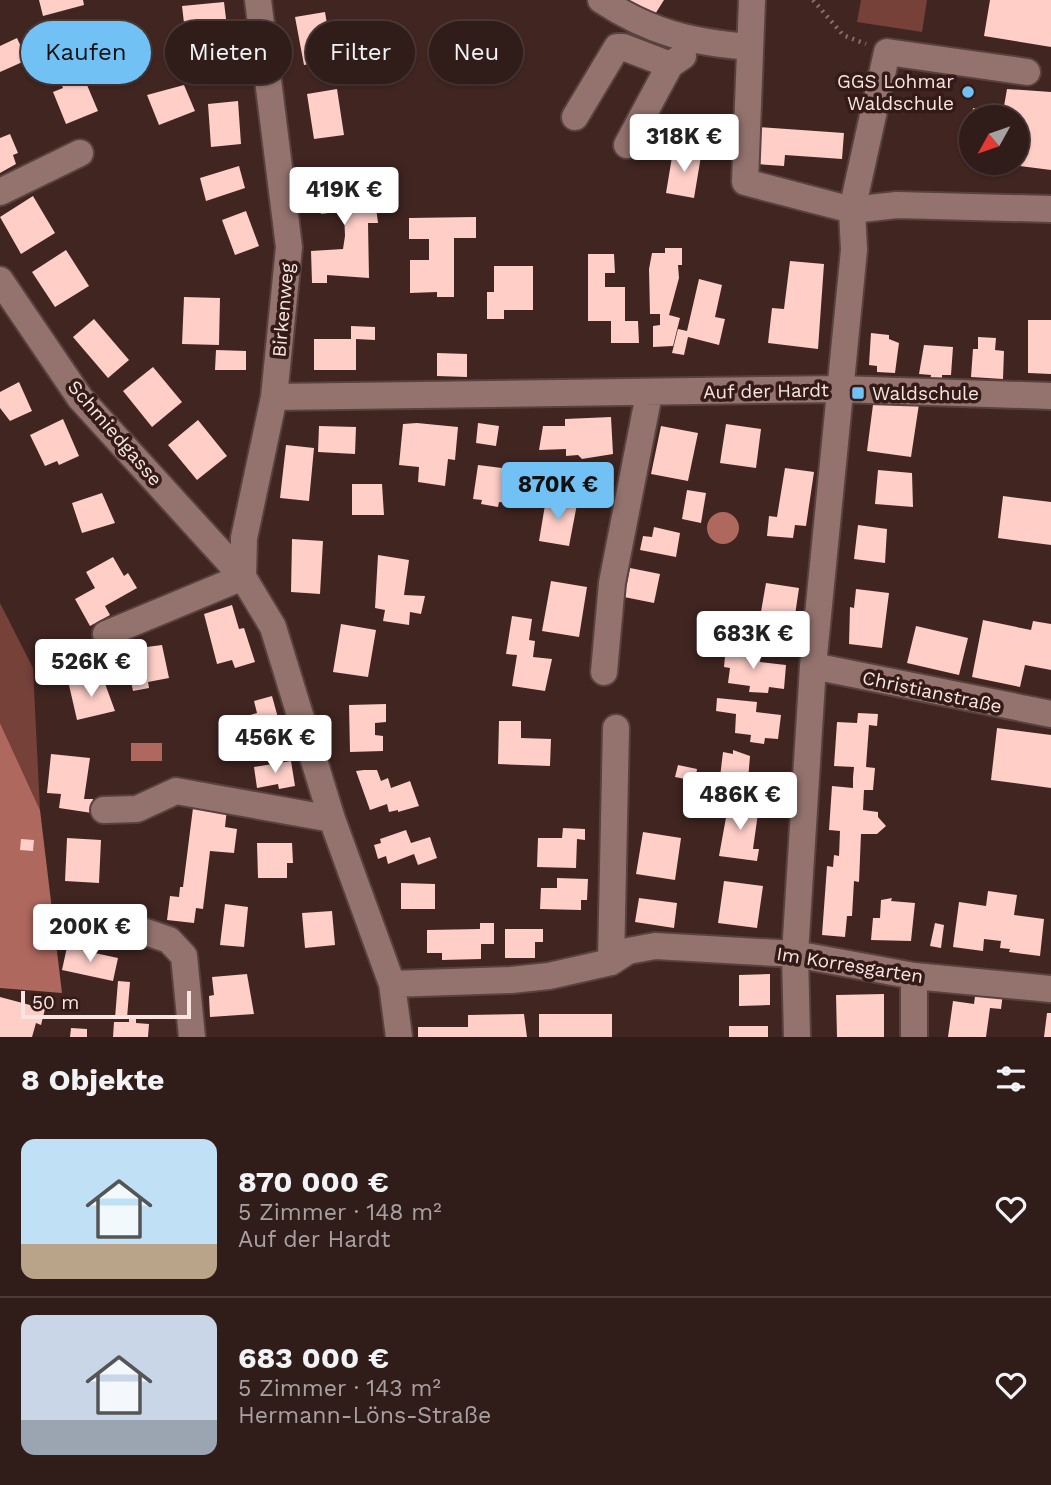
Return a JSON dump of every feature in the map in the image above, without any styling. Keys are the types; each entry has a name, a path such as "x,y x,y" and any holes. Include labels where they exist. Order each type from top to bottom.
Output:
{"street":[{"name":"Birkenweg","path":"243,577 244,538 275,397 289,247 258,0"},
{"path":"601,0 656,30 702,43 749,47"},
{"path":"752,0 745,182 852,210 897,205 1051,209"},
{"path":"627,145 670,65 702,43"},
{"path":"575,117 617,47 670,65"},
{"path":"797,1037 795,954 813,666 854,250 852,210 887,52 1027,72"},
{"path":"0,192 80,153"},
{"name":"Schmiedgasse","path":"0,279 80,398 243,577 273,627 332,819 392,984 398,1037"},
{"name":"Auf der Hardt","path":"275,397 649,394 840,389 1051,397"},
{"path":"598,661 649,394"},
{"path":"106,634 243,577"},
{"name":"Christianstraße","path":"813,666 1051,714"},
{"path":"611,962 617,728"},
{"path":"103,810 138,809 176,791 332,819"},
{"path":"108,919 169,940 184,956 192,1037"},
{"name":"Im Korresgarten","path":"392,984 511,980 611,962 628,951 656,946 795,954 914,976 1051,989"},
{"path":"914,976 914,1037"}],"path":[{"path":"813,0 843,35 887,52"}],"shaded area":[{"path":"861,0 927,0 922,32 857,22"},
{"path":"723,512 734,517 739,528 734,539 723,544 712,539 707,528 712,517"},
{"path":"0,603 33,668 40,810 0,723"},
{"path":"0,723 40,810 62,993 0,988"},
{"path":"131,743 162,743 162,761 131,761"}],"building":[{"path":"39,0 83,0 84,5 43,16"},
{"path":"622,0 664,0 652,19"},
{"path":"990,0 1051,0 1051,47 984,36"},
{"path":"224,2 226,21 184,21 182,6"},
{"path":"325,12 326,21 306,21 306,65 304,65 295,17"},
{"path":"17,38 21,47 21,63 0,72 0,46"},
{"path":"61,84 87,85 98,111 66,124 53,92 63,88"},
{"path":"184,85 195,111 159,125 147,95"},
{"path":"337,89 344,135 314,139 307,94"},
{"path":"1007,89 1051,92 1051,170 1029,167 1029,105 1004,105"},
{"path":"238,101 241,144 211,147 208,104"},
{"path":"758,127 844,133 842,159 785,155 784,166 756,164"},
{"path":"10,134 18,153 13,155 16,164 0,173 0,138"},
{"path":"673,151 701,156 694,198 666,193"},
{"path":"239,166 245,188 206,201 200,178"},
{"path":"366,168 368,185 353,187 356,209 376,207 378,223 368,223 369,278 327,275 327,283 312,283 311,251 343,249 345,236 344,211 321,214 316,174"},
{"path":"33,196 55,233 21,254 0,217"},
{"path":"246,211 259,246 235,255 222,220"},
{"path":"476,217 476,238 454,238 454,297 437,297 437,292 410,293 410,260 429,260 429,239 409,239 409,218"},
{"path":"665,248 682,248 682,265 678,265 679,278 669,315 680,318 673,346 653,347 653,326 660,325 660,314 650,314 649,269 652,253 665,253"},
{"path":"66,250 89,286 55,307 32,272"},
{"path":"588,254 614,254 615,273 605,273 605,287 625,287 625,321 638,321 639,343 611,343 611,321 588,321"},
{"path":"790,261 824,264 818,349 768,343 772,308 784,309"},
{"path":"494,266 533,266 533,310 504,310 504,319 487,319 487,292 494,292"},
{"path":"699,279 722,285 715,317 725,319 719,345 688,337 684,355 672,353 678,329 687,331"},
{"path":"184,297 220,298 219,345 182,344"},
{"path":"94,319 129,360 108,378 73,337"},
{"path":"1028,320 1051,320 1051,374 1028,373"},
{"path":"351,326 375,327 375,340 356,339 356,370 314,370 314,339 351,339"},
{"path":"871,333 889,335 889,339 899,343 895,373 877,372 877,366 869,365"},
{"path":"978,337 996,338 995,350 1004,351 1003,379 971,377 973,349 978,349"},
{"path":"924,345 953,347 951,375 942,375 942,381 930,381 931,375 919,374"},
{"path":"216,350 246,351 246,370 215,370"},
{"path":"437,353 467,354 467,377 437,376"},
{"path":"153,367 182,402 152,427 123,391"},
{"path":"19,382 32,411 10,421 0,408 0,392"},
{"path":"874,397 919,404 911,457 867,451"},
{"path":"611,417 613,454 582,459 578,455 566,456 566,449 539,450 543,426 565,426 565,419"},
{"path":"63,419 79,456 59,465 57,461 45,466 30,435"},
{"path":"198,420 227,456 197,480 168,445"},
{"path":"478,423 499,426 496,446 476,443"},
{"path":"403,424 458,427 455,460 448,459 445,486 418,482 419,467 399,465"},
{"path":"726,424 761,429 756,468 720,463"},
{"path":"319,426 356,427 355,454 318,452"},
{"path":"661,426 698,433 688,481 651,474"},
{"path":"286,445 314,448 309,501 280,498"},
{"path":"478,465 511,469 507,503 499,502 498,507 481,504 482,500 473,499"},
{"path":"785,468 814,472 806,526 795,525 793,538 767,536 769,516 777,517"},
{"path":"878,470 912,473 913,507 875,504"},
{"path":"352,484 382,484 384,515 352,515"},
{"path":"549,484 568,488 566,498 546,494"},
{"path":"687,490 706,493 701,523 682,519"},
{"path":"102,493 115,523 82,533 72,503"},
{"path":"1003,496 1051,502 1051,545 998,538"},
{"path":"546,499 577,504 569,546 539,541"},
{"path":"858,525 887,529 885,563 854,559"},
{"path":"654,527 680,533 676,557 640,550 643,536 652,537"},
{"path":"292,539 323,541 320,594 291,592"},
{"path":"378,555 409,560 404,595 425,596 421,614 410,612 409,625 383,621 385,610 375,608"},
{"path":"113,557 124,576 128,573 137,588 105,606 110,615 90,626 75,599 95,588 86,572"},
{"path":"630,568 660,574 654,603 624,597"},
{"path":"551,581 587,587 579,637 542,631"},
{"path":"766,583 799,588 793,629 759,623"},
{"path":"856,589 889,593 882,648 849,644 850,607 854,608"},
{"path":"232,605 239,629 244,628 255,662 235,668 232,660 217,664 204,614"},
{"path":"512,616 532,619 529,640 535,641 533,657 552,659 545,691 512,686 517,655 506,654"},
{"path":"983,620 1031,630 1033,621 1051,624 1051,670 1025,665 1020,687 972,677"},
{"path":"341,624 376,630 368,677 333,672"},
{"path":"916,626 968,638 959,675 907,663"},
{"path":"162,645 169,678 148,682 149,688 133,691 124,650"},
{"path":"726,646 761,655 760,662 786,665 784,689 769,687 768,693 749,692 750,686 728,683 730,668 724,667"},
{"path":"103,678 115,711 77,720 69,685"},
{"path":"272,696 283,736 232,748 224,723 257,713 254,701"},
{"path":"717,698 757,702 756,712 781,715 778,739 765,738 764,744 750,742 751,735 735,733 736,714 716,711"},
{"path":"386,704 386,722 375,723 375,735 383,736 383,751 350,752 349,705"},
{"path":"858,713 878,714 877,726 869,725 866,767 875,768 873,790 864,790 863,810 878,812 878,817 886,826 877,834 861,834 859,882 854,881 852,916 847,916 845,937 822,935 827,866 833,867 834,855 839,856 840,831 829,830 832,786 853,788 854,767 834,766 837,722 857,723"},
{"path":"499,721 521,721 521,738 551,739 550,766 498,764"},
{"path":"997,728 1051,735 1051,788 991,780"},
{"path":"733,750 750,756 748,780 720,777 723,752 733,754"},
{"path":"51,754 90,758 84,799 93,799 92,813 59,808 61,794 47,793"},
{"path":"291,761 295,786 279,789 278,784 257,788 254,767"},
{"path":"678,765 697,769 695,781 675,777"},
{"path":"377,770 381,781 388,778 391,788 410,781 419,806 389,812 387,804 370,810 356,771"},
{"path":"697,781 717,785 715,798 695,795"},
{"path":"194,800 227,808 225,827 237,829 234,853 210,851 203,909 196,908 194,923 167,920 170,896 179,897 180,887 183,887"},
{"path":"725,801 759,806 753,849 759,849 757,861 719,856 727,812 723,811"},
{"path":"563,828 585,829 585,840 577,839 576,868 537,867 538,838 562,838"},
{"path":"406,830 411,843 430,837 437,858 418,865 414,854 388,864 386,856 378,859 374,845 381,843 380,839"},
{"path":"643,832 681,838 675,880 636,874"},
{"path":"67,838 101,840 99,883 65,881"},
{"path":"21,839 34,840 33,851 20,850"},
{"path":"257,843 292,843 293,863 287,863 287,878 258,878"},
{"path":"557,878 588,879 587,900 581,900 581,910 540,909 541,888 557,888"},
{"path":"724,881 763,886 757,928 718,923"},
{"path":"401,883 435,884 435,909 401,909"},
{"path":"988,891 1017,895 1014,915 1044,919 1040,956 1009,952 1010,949 1000,948 1001,941 984,939 983,951 953,947 959,902 986,906"},
{"path":"639,898 677,903 674,928 635,922"},
{"path":"892,898 891,901 915,903 911,941 871,940 873,918 880,918 881,900"},
{"path":"225,904 248,907 244,947 220,945"},
{"path":"332,911 335,945 305,948 302,913"},
{"path":"480,923 494,923 494,944 481,944 481,959 442,960 442,953 427,953 427,930 480,929"},
{"path":"935,923 944,925 941,948 930,946"},
{"path":"505,929 543,929 543,942 535,942 535,958 505,958"},
{"path":"67,947 118,958 113,981 62,970"},
{"path":"247,974 254,1014 210,1017 209,996 214,995 212,977"},
{"path":"770,974 770,1005 739,1006 739,975"},
{"path":"118,981 130,982 127,1018 115,1018"},
{"path":"976,989 1003,993 1001,1009 990,1008 986,1037 948,1037 953,1001 974,1004"},
{"path":"884,994 884,1037 837,1037 836,995"},
{"path":"0,997 45,1009 41,1025 36,1023 32,1037 0,1037"},
{"path":"1047,1013 1051,1013 1051,1037 1044,1037"},
{"path":"524,1014 527,1037 418,1037 418,1027 468,1027 468,1015"},
{"path":"539,1014 612,1014 612,1037 539,1037"},
{"path":"129,1018 136,1019 136,1023 149,1024 148,1037 113,1037 114,1022 129,1022"},
{"path":"729,1026 768,1026 768,1037 729,1037"},
{"path":"71,1028 87,1029 87,1037 70,1037"}],"place":[{"name":"GGS Lohmar Waldschule","path":"968,92"},
{"name":"Waldschule","path":"858,393"}]}
